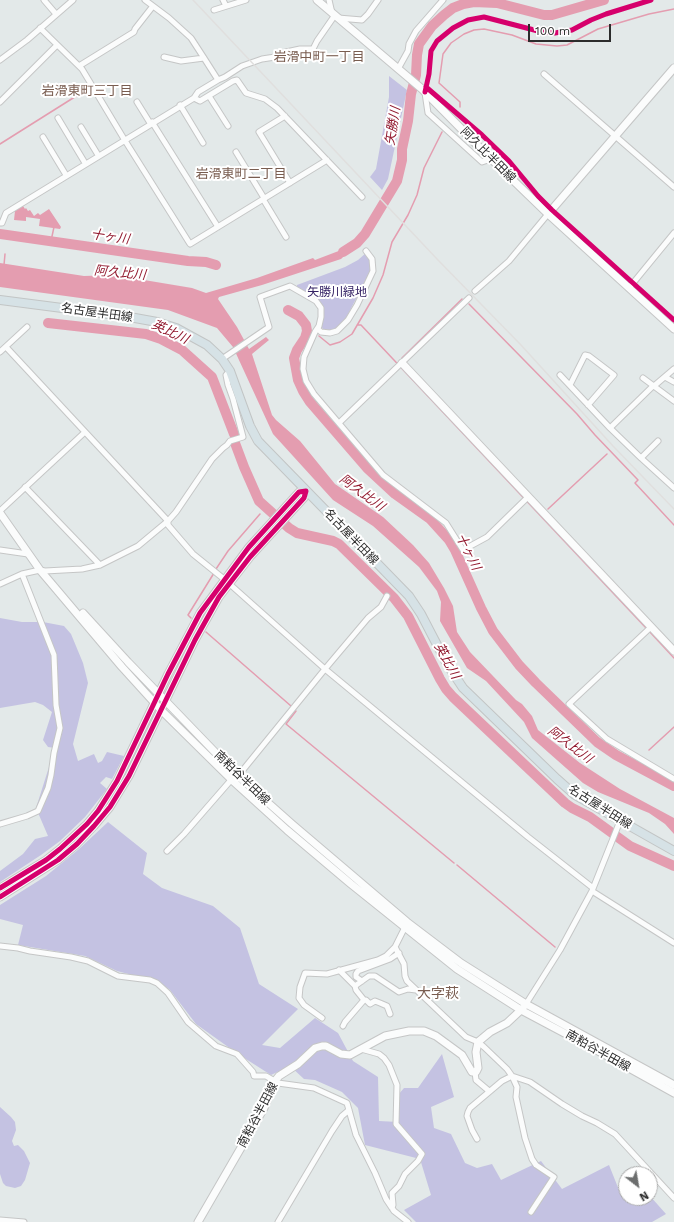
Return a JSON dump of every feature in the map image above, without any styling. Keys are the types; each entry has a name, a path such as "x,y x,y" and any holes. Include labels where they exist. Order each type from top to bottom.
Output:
{"main road":[{"name":"阿久比半田線","path":"317,0 424,91 548,214 674,329"},
{"path":"548,214 674,68"},
{"name":"名古屋半田線","path":"0,300 124,316 157,322 176,328 206,345 222,359 230,371 250,426 258,440 409,596 421,614 453,674 470,695 556,779 576,795 674,851"},
{"path":"402,363 674,651"},
{"path":"0,888 46,860 74,837 90,820 117,781 200,613 224,579 250,557 299,492 306,490"},
{"name":"南粕谷半田線","path":"0,510 28,554 128,662 238,776 406,925 457,969 521,1010 674,1093"},
{"name":"南粕谷半田線","path":"0,510 43,570 122,667 161,710 231,780 310,849 406,925 461,963 526,1004 674,1085"},
{"path":"0,897 58,860 77,844 110,807 129,776 165,700 206,619 219,598 224,579"},
{"path":"475,1072 478,1068 476,1052 478,1042 490,1032 507,1023 526,1004"},
{"name":"南粕谷半田線","path":"198,1222 264,1108 275,1081 279,1076 298,1064 309,1052 319,1046 326,1046 340,1054 345,1055 394,1033 409,1030 424,1031 436,1036 462,1055 472,1072 475,1072"}],"street":[{"path":"44,0 56,14"},
{"path":"0,60 27,40 73,0"},
{"path":"145,0 174,22 191,38 218,80"},
{"path":"222,0 226,6"},
{"path":"214,10 246,0"},
{"path":"329,0 335,15"},
{"path":"335,15 362,20 378,0"},
{"path":"398,69 405,58 409,44 416,30 443,0"},
{"path":"79,66 134,32 135,28 153,6"},
{"path":"0,223 2,223 6,213 124,139 194,98 198,92 242,66 262,59 275,57 286,52 300,49 313,49 335,15"},
{"path":"40,28 79,66 190,244 327,160"},
{"path":"0,102 57,45"},
{"path":"164,57 181,61 204,58"},
{"path":"544,74 674,187"},
{"path":"194,98 200,101 237,80 246,93 265,99 285,116 362,197"},
{"path":"424,91 428,113 482,162 491,158"},
{"path":"209,96 228,126"},
{"path":"136,102 218,227"},
{"path":"180,105 203,143"},
{"path":"285,116 259,132 290,183"},
{"path":"58,118 85,163"},
{"path":"81,127 98,155"},
{"path":"43,137 66,175"},
{"path":"236,152 286,237"},
{"path":"476,291 508,261 548,214"},
{"path":"629,288 674,233"},
{"path":"318,329 321,332 330,333 338,331 350,317 373,271 372,259 366,251"},
{"path":"222,359 269,327 260,297 290,286 316,301 321,308 321,317 318,329 315,332 304,357 303,369 306,381 314,394 383,476 446,524 462,550 487,536 528,497"},
{"path":"339,424 469,298"},
{"path":"0,352 26,327"},
{"path":"6,347 168,521 168,525 194,554 212,568 325,669 528,837 593,889 674,943"},
{"path":"570,385 585,355 589,356 614,375 588,405"},
{"path":"610,428 674,369"},
{"path":"0,584 22,574 43,570 82,569 100,565 138,546 168,521 176,512 212,459 230,441 243,437 226,375 230,371"},
{"path":"560,375 610,428 674,488"},
{"path":"665,377 674,382"},
{"path":"643,378 674,401"},
{"path":"0,510 85,432"},
{"path":"641,458 658,441"},
{"path":"25,487 100,565"},
{"path":"0,550 28,554"},
{"path":"0,824 38,811 48,788 60,728 56,705 54,655 22,574"},
{"path":"238,776 368,618 381,607 387,596"},
{"path":"651,627 569,704 607,739 674,779"},
{"path":"166,851 184,834 231,780"},
{"path":"526,1004 560,950 593,889 615,830 620,821"},
{"path":"322,1018 300,1001 300,987 305,972 324,974 383,958 395,947 406,925"},
{"path":"0,946 88,961 118,976 150,980 157,983 168,993 188,1022 216,1046 237,1054 253,1072 254,1076 266,1076 278,1083 320,1090 346,1103 356,1135 386,1198 394,1211 408,1222"},
{"path":"395,947 404,964 407,981 428,999 466,1037 478,1042 494,1056 512,1076 517,1087 516,1097 525,1138 532,1159 536,1165 554,1178 531,1212"},
{"path":"362,981 356,977 358,971 390,959 398,953"},
{"path":"339,970 355,986 356,990 364,1000 370,1004 375,1001 387,1006 390,1014"},
{"path":"355,986 372,976 380,979 399,992 408,989 416,990"},
{"path":"343,1026 364,1000"},
{"path":"361,1049 379,1054 389,1065 397,1085 396,1126 422,1154 418,1161 405,1174 399,1186 392,1193 392,1208"},
{"path":"475,1072 476,1080 489,1091"},
{"path":"477,1139 470,1125 468,1112 470,1108 502,1081 512,1076 530,1082 562,1104 615,1134 674,1198"},
{"path":"278,1222 332,1131 348,1110"},
{"path":"0,1220 24,1222"}],"green space":[{"path":"389,76 407,90 388,179 382,190 370,177 376,169 389,97"},
{"name":"矢勝川緑地","path":"366,253 371,260 371,270 346,318 337,328 330,330 323,329 321,326 324,317 323,307 318,299 297,287 297,285 345,267 358,260"},
{"path":"0,618 22,622 43,622 64,626 71,634 83,663 88,683 73,744 78,761 94,754 98,763 102,761 107,752 124,756 112,779 106,777 100,783 107,789 85,817 60,841 0,882 0,871 23,854 35,839 48,836 36,808 55,748 48,747 43,740 52,712 43,705 35,702 0,708"},
{"path":"108,822 147,853 143,874 162,888 213,906 240,928 259,984 298,1009 262,1045 280,1048 315,1018 338,1033 353,1061 378,1077 379,1121 398,1122 398,1095 404,1088 418,1088 442,1054 454,1097 431,1107 434,1128 451,1134 465,1163 477,1168 492,1164 501,1180 541,1161 562,1189 609,1165 618,1188 618,1206 658,1205 666,1214 652,1222 416,1222 404,1210 431,1195 420,1159 365,1145 358,1108 342,1092 315,1080 304,1079 290,1066 271,1075 196,1024 170,990 159,982 117,971 85,956 18,945 23,925 0,919 0,905 46,876 79,849"},
{"path":"0,1107 15,1122 16,1130 12,1141 14,1146 18,1145 24,1151 30,1163 25,1180 21,1186 15,1188 6,1186 3,1183 0,1174"}],"shaded area":[{"path":"23,206 28,211 30,210 34,216 38,213 40,215 49,209 61,227 60,229 39,226 40,219 26,217 26,221 14,220 15,211"},
{"path":"357,244 341,259 262,285 219,297 218,299 237,327 249,349 266,337 269,340 252,354 272,415 300,441 335,484 383,517 413,545 429,563 453,606 457,632 470,652 516,700 522,704 532,716 538,730 580,763 620,789 674,818 674,834 665,824 649,813 598,792 583,783 532,738 524,722 486,681 467,668 440,621 441,602 437,591 419,567 373,526 333,500 273,434 233,347 217,328 168,310 0,287 0,263 84,276 114,275 192,288 206,293 257,278 313,258 315,260"}],"waterway":[{"name":"矢勝川","path":"343,252 357,243 365,234 397,181 402,160 402,149 408,121 411,94 416,75 419,44 432,26 453,8 474,2 497,3 544,15 552,15 604,0"},
{"path":"460,107 460,102 439,83 443,54 451,43 464,34 474,30 484,29 512,35 536,44 557,46 567,45 598,29 649,14 674,9"},
{"path":"0,144 89,88"},
{"path":"319,336 330,345 340,342 352,334 373,298 383,275 392,242 408,215 417,195 424,168 442,132"},
{"path":"51,241 54,227"},
{"name":"十ヶ川","path":"0,234 188,261 206,262 216,265"},
{"path":"4,265 5,254"},
{"path":"402,358 462,299"},
{"path":"469,304 577,414 638,480 635,483 674,525"},
{"name":"十ヶ川","path":"288,310 299,316 306,325 307,331 305,338 297,350 294,358 298,380 310,402 367,468 395,494 430,519 449,540 493,631 519,665 597,742 616,755 674,786"},
{"name":"英比川","path":"48,323 146,334 161,339 182,350 212,377 234,434"},
{"path":"357,325 361,325 647,629"},
{"name":"英比川","path":"235,443 259,501 289,528 297,533 333,541 339,544 394,598 408,616 440,679 453,697 565,803 590,817 630,846 674,866"},
{"path":"548,509 607,454"},
{"path":"216,569 228,551 260,514"},
{"path":"191,618 188,615 214,573"},
{"path":"649,631 674,658"},
{"path":"206,632 291,706"},
{"path":"296,711 286,724 454,863"},
{"path":"649,750 674,727"},
{"path":"457,865 555,947"}],"railway":[{"path":"193,0 437,259 521,345 613,446 674,509"}],"cycle path":[{"path":"425,92 429,74 431,51 437,41 453,28 468,20 484,17 538,31 555,33 572,30 606,14 651,0"},
{"path":"426,87 482,135 509,161 538,196 552,210 674,320"},
{"path":"0,888 46,860 87,824 98,811 117,781 168,674 200,613 249,547 299,492 306,491 304,498 250,557 219,597 195,640 129,776 110,807 77,844 58,860 0,897"}],"district":[{"name":"岩滑中町一丁目","path":"319,57"},
{"name":"岩滑東町三丁目","path":"87,91"},
{"name":"岩滑東町二丁目","path":"241,174"},
{"name":"大字萩","path":"438,994"}],"water label":[{"name":"阿久比川","path":"120,273"},
{"name":"阿久比川","path":"362,493"},
{"name":"阿久比川","path":"570,745"}]}
